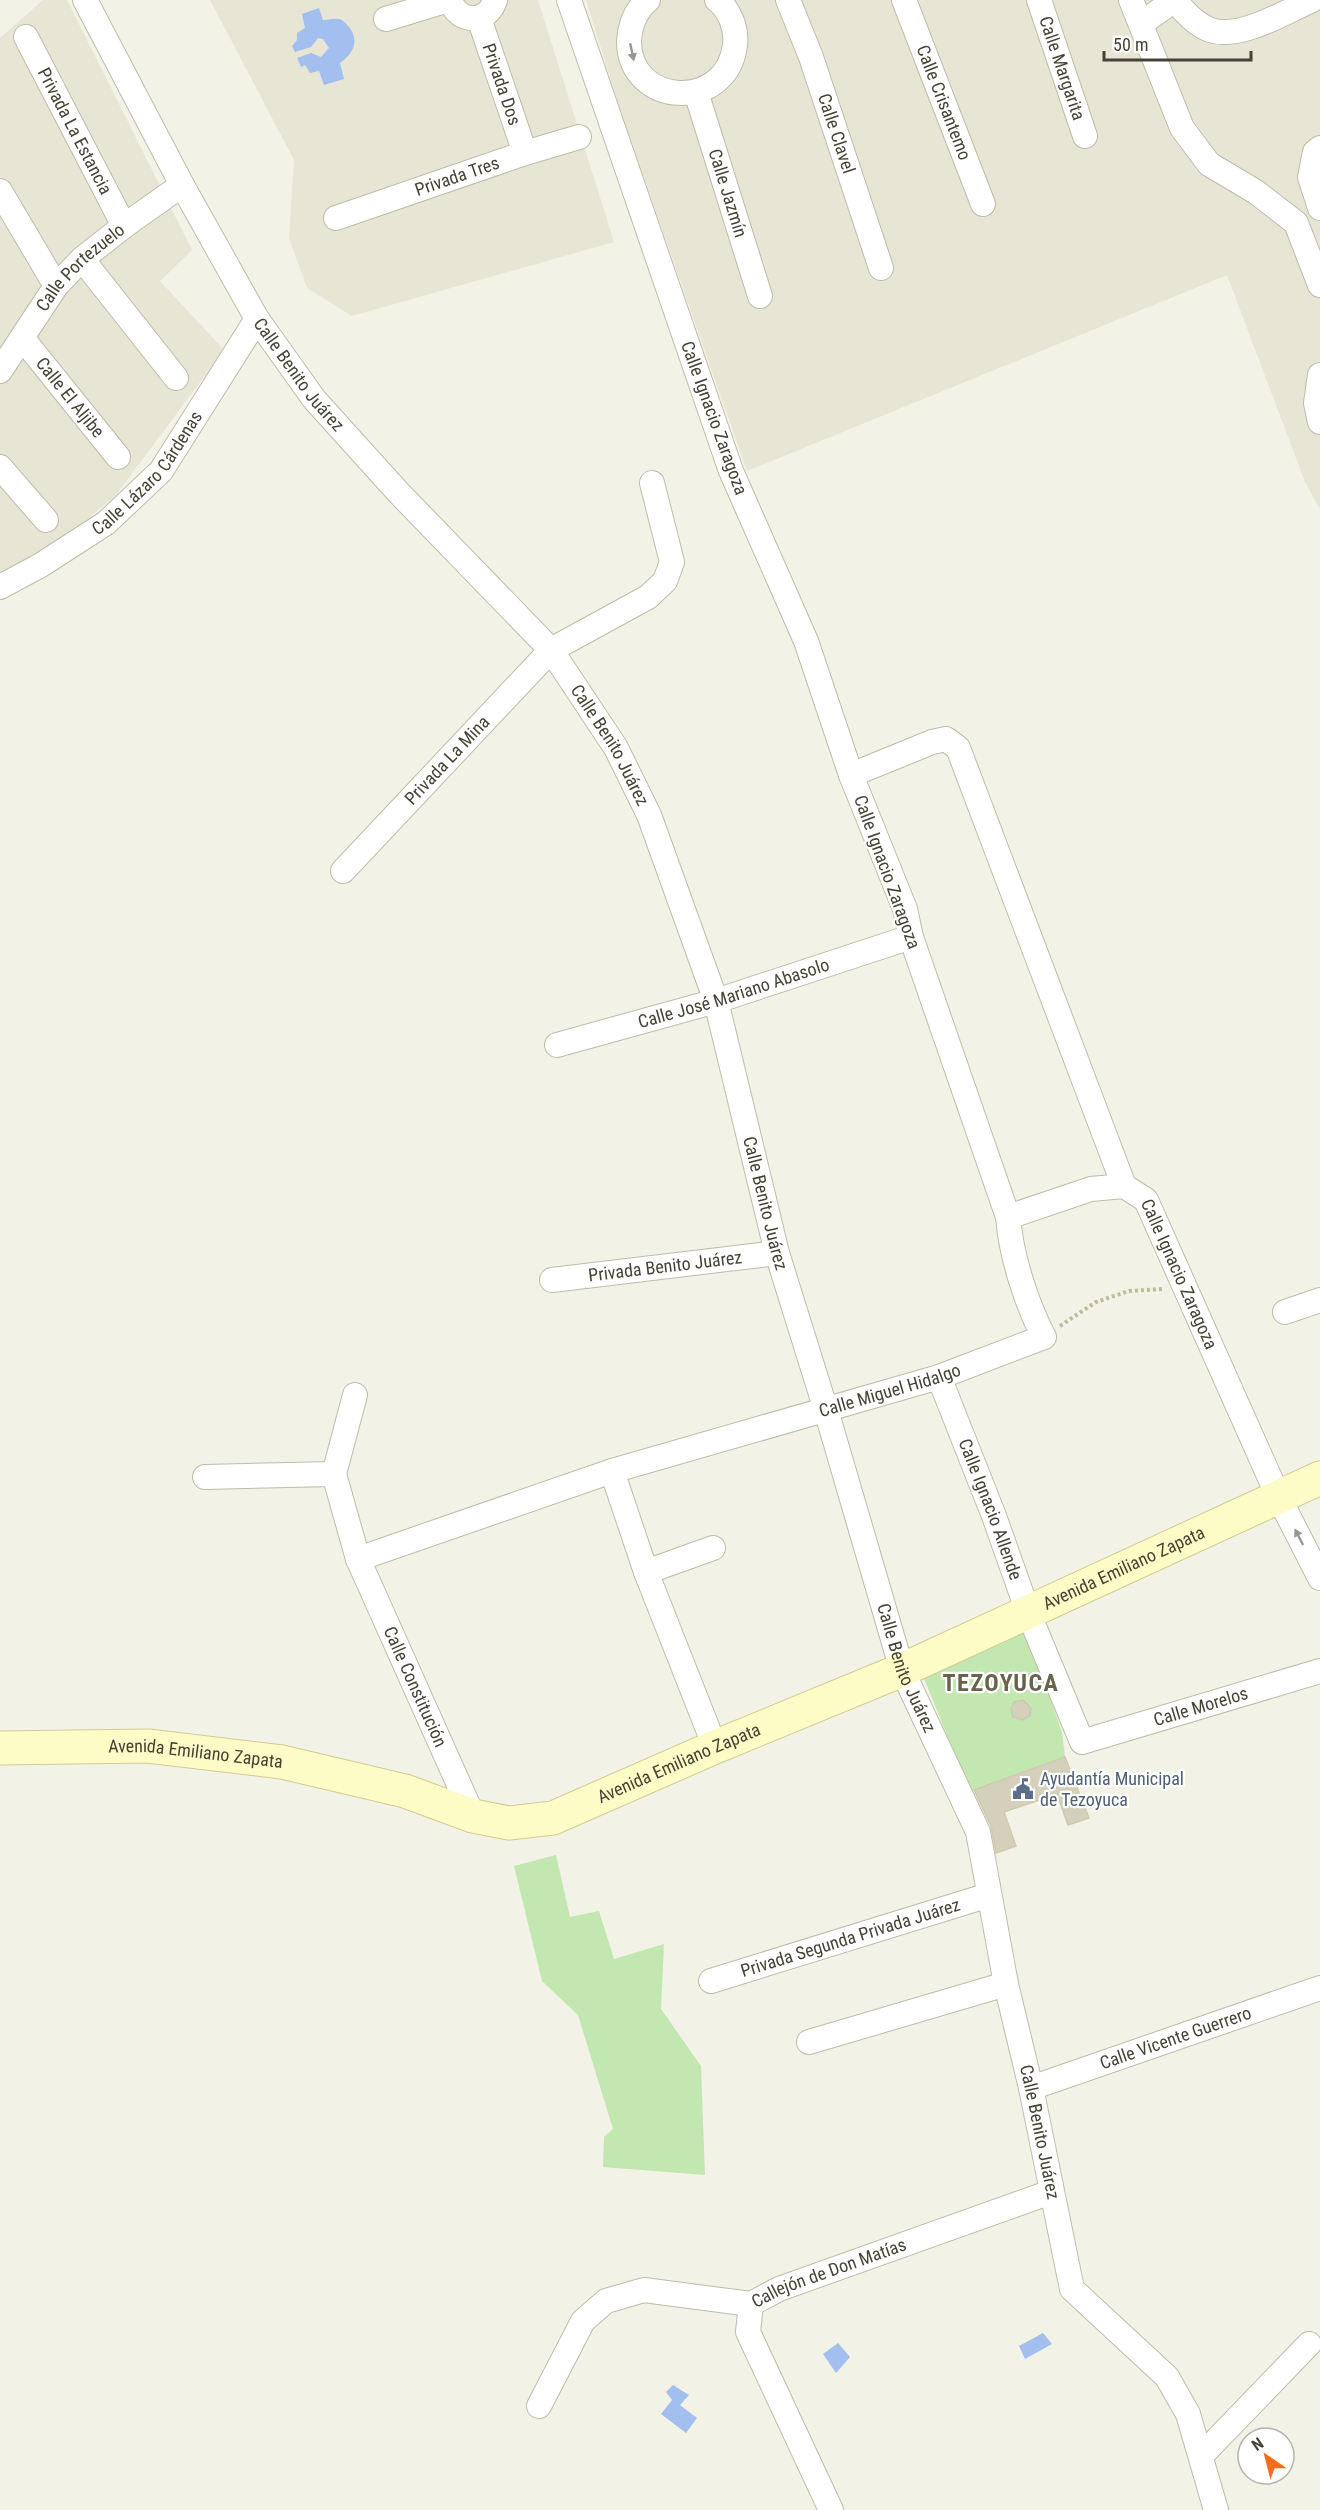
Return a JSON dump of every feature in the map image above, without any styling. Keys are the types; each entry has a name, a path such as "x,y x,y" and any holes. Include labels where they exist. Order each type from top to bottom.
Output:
{"street":[{"name":"Calle Benito Juárez","path":"85,0 182,186 257,319 314,399 398,492 551,650 616,748 649,815 716,1000 777,1253 826,1410 902,1670 978,1832 1006,1984 1031,2088 1072,2289 1167,2376 1188,2414 1216,2510"},
{"path":"386,19 449,0 457,13 471,19 479,18 491,10 495,0"},
{"name":"Calle Ignacio Zaragoza","path":"569,0 731,471 806,640 851,775 905,909 911,937 1008,1217 1091,1189 1124,1186 1146,1200 1278,1496 1320,1578"},
{"path":"648,0 635,16 629,32 629,49 635,65 646,80 661,90 678,94 696,92 713,84 726,72 734,56 736,38 732,20 723,2"},
{"name":"Calle Clavel","path":"788,0 811,57 881,268"},
{"name":"Calle Crisantemo","path":"904,0 983,204"},
{"name":"Calle Margarita","path":"1039,0 1086,136"},
{"path":"1131,0 1182,128 1209,165 1256,192 1296,224 1320,285"},
{"path":"1141,24 1174,0 1192,20 1211,30 1236,33 1312,0"},
{"name":"Privada Dos","path":"479,18 525,153"},
{"name":"Privada La Estancia","path":"26,37 124,226"},
{"name":"Calle Jazmín","path":"696,92 760,296"},
{"name":"Privada Tres","path":"336,218 525,153 579,137"},
{"path":"1296,224 1320,210 1310,177 1315,152 1320,148"},
{"name":"Calle Portezuelo","path":"0,371 56,286 82,259 124,226 182,186"},
{"path":"0,191 56,286"},
{"path":"82,259 176,378"},
{"name":"Calle Lázaro Cárdenas","path":"0,587 41,565 106,523 161,471 257,319"},
{"name":"Calle El Aljibe","path":"23,339 117,457"},
{"path":"1320,375 1316,403 1320,422"},
{"path":"0,467 46,520"},
{"name":"Privada La Mina","path":"343,871 551,650 648,597 665,581 672,562 652,483"},
{"path":"851,775 932,742 946,739 958,748 1124,1186"},
{"name":"Calle José Mariano Abasolo","path":"557,1045 716,1000 911,937"},
{"path":"1008,1217 1009,1237 1033,1317 1044,1337"},
{"name":"Privada Benito Juárez","path":"552,1280 777,1253"},
{"path":"1285,1312 1320,1300"},
{"name":"Calle Miguel Hidalgo","path":"358,1559 612,1471 939,1377 1044,1337"},
{"name":"Calle Ignacio Allende","path":"939,1377 994,1516 1028,1612 1082,1742"},
{"path":"205,1477 334,1474 355,1395"},
{"path":"612,1471 646,1572 715,1747"},
{"name":"Calle Constitución","path":"334,1474 358,1559 473,1816"},
{"name":"Avenida Emiliano Zapata","path":"0,1748 148,1746 282,1762 405,1791 473,1816 509,1823 553,1818 715,1747 902,1670 1320,1478"},
{"path":"646,1572 713,1548"},
{"name":"Calle Morelos","path":"1082,1742 1320,1671"},
{"name":"Privada Segunda Privada Juárez","path":"711,1981 989,1895"},
{"path":"809,2042 1006,1984"},
{"name":"Calle Vicente Guerrero","path":"1031,2088 1320,1989"},
{"name":"Callejón de Don Matías","path":"831,2510 748,2332 751,2304 779,2289 1051,2192"},
{"path":"538,2406 584,2320 606,2301 644,2290 751,2304"},
{"path":"1201,2456 1309,2344"}],"path":[{"path":"1044,1337 1096,1302 1129,1291 1185,1288"}],"shaded area":[{"path":"43,0 67,0 192,250 160,281 224,350 116,495 68,535 0,574 0,38"},
{"path":"210,0 538,0 614,242 352,316 307,288 289,238 294,160"},
{"path":"586,0 1320,0 1320,509 1305,482 1227,275 747,471 621,112"}],"green space":[{"path":"1026,1629 1062,1732 1065,1757 970,1792 923,1676"},
{"path":"556,1855 570,1917 599,1911 614,1959 664,1944 661,2009 701,2066 705,2175 603,2167 604,2137 613,2129 578,2015 542,1981 514,1866"}],"water":[{"path":"319,8 323,20 341,20 346,23 354,37 354,47 340,63 344,79 324,85 319,71 310,73 305,65 301,67 297,58 311,53 321,57 329,48 323,39 318,38 311,47 295,52 292,46 297,40 297,33 305,28 302,14"},
{"path":"1043,2333 1052,2344 1025,2359 1019,2346"},
{"path":"838,2343 850,2357 836,2373 823,2354"},
{"path":"673,2385 689,2395 680,2405 697,2418 686,2433 661,2414 672,2400 666,2392"}],"building":[{"path":"1023,1700 1031,1708 1030,1716 1022,1720 1013,1717 1011,1709 1014,1702"},
{"path":"1065,1757 1089,1818 1068,1825 1057,1794 1004,1812 1016,1846 996,1853 991,1826 974,1790"}],"place":[{"name":"Ayudantía Municipal de Tezoyuca","path":"1023,1789"}],"district":[{"name":"TEZOYUCA","path":"1001,1683"}]}
